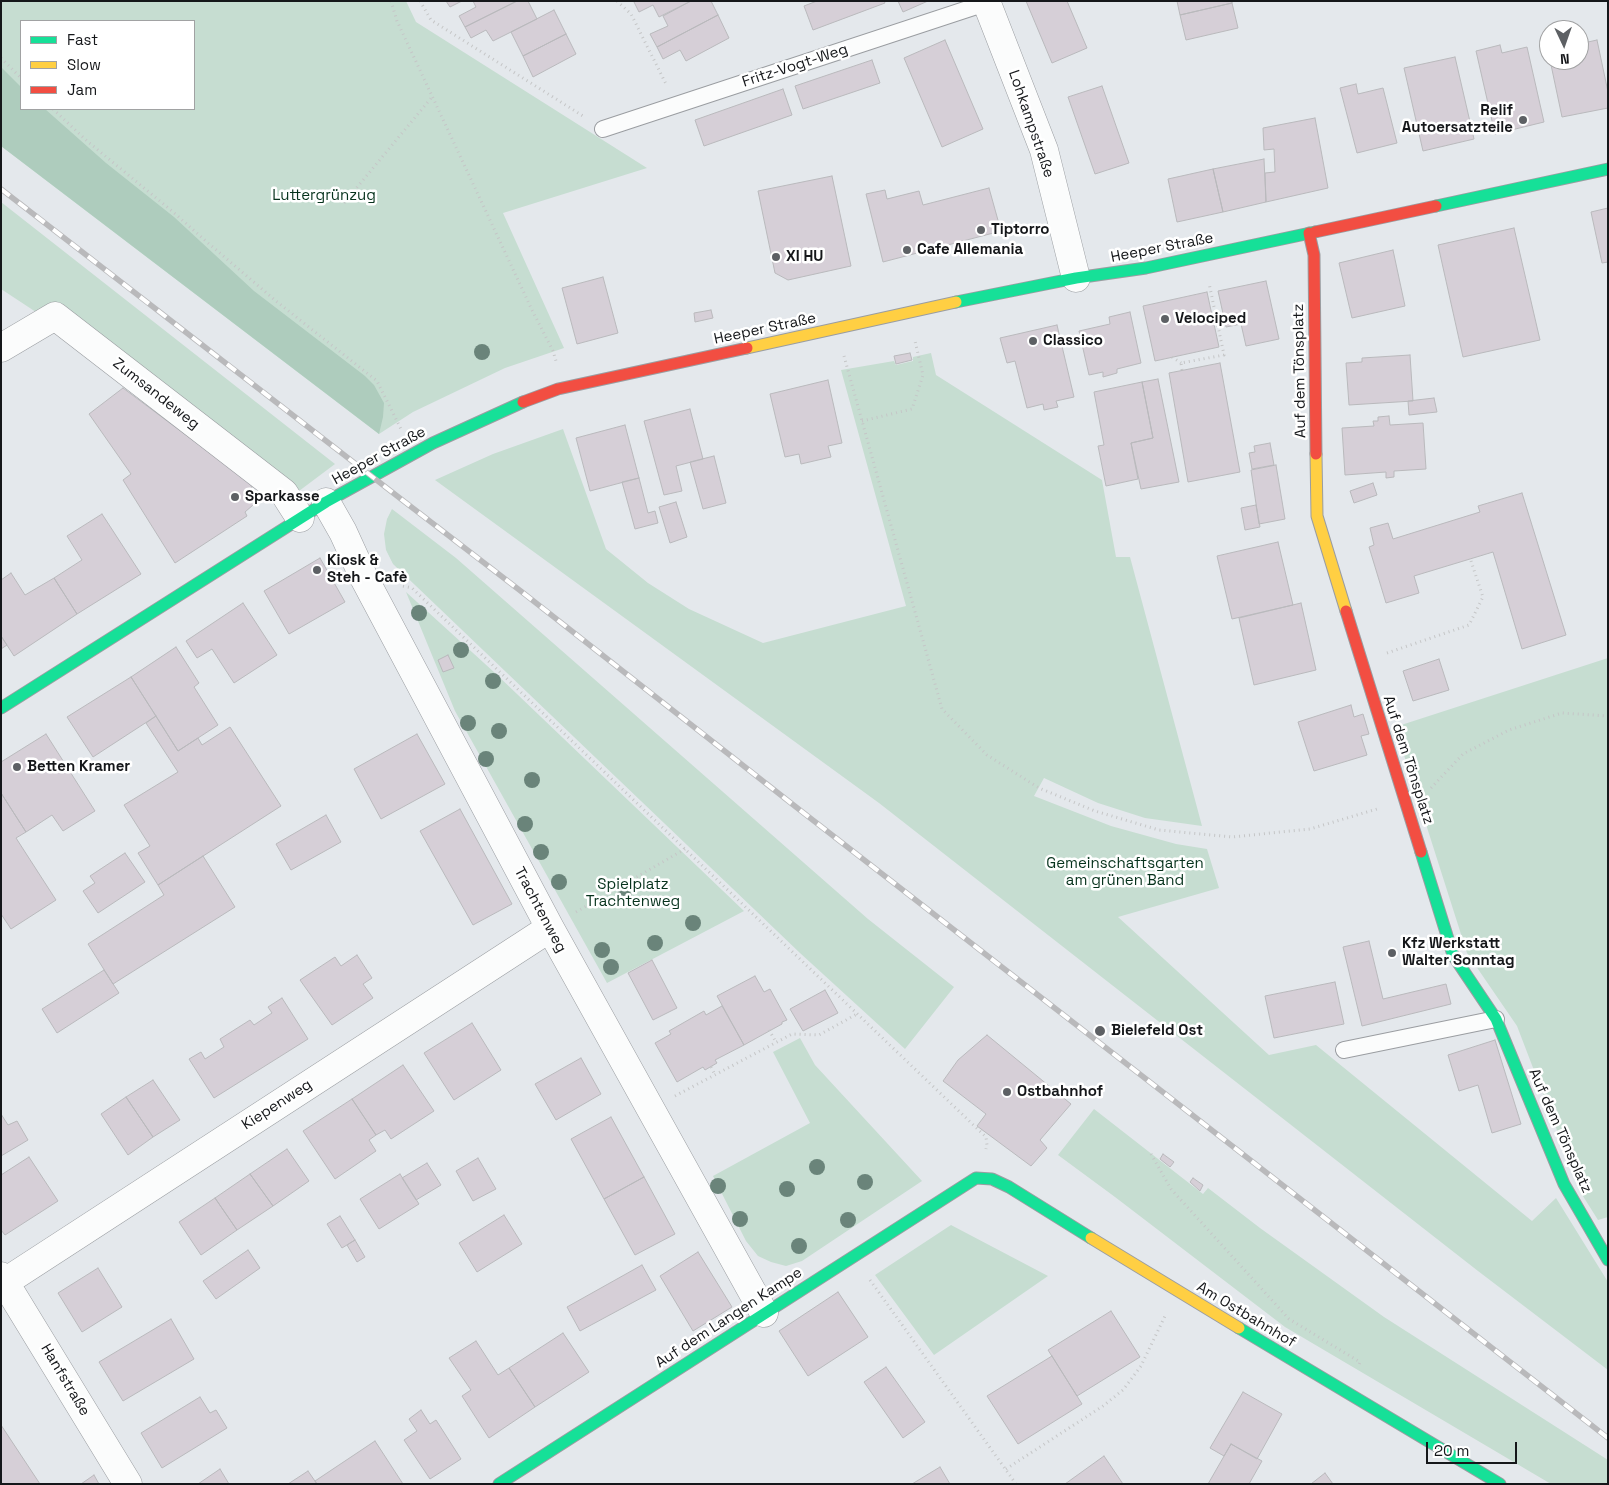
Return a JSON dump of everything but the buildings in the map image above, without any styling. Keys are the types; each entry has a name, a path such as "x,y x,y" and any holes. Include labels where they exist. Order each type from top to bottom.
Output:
{"street":[{"name":"Lohkampstraße","path":"986,2 1044,150 1076,278"},
{"name":"Heeper Straße","path":"1,708 326,502 433,443 520,403 563,388 1002,292 1076,278 1146,268 1608,169"},
{"name":"Auf dem Tönsplatz","path":"1309,233 1314,255 1317,516 1453,955 1496,1018 1564,1184 1608,1260"},
{"name":"Zumsandeweg","path":"1,348 55,316 284,493 300,518"},
{"name":"Trachtenweg","path":"326,502 343,532 364,578 550,928 764,1313"},
{"name":"Kiepenweg","path":"3,1279 550,928"},
{"name":"Auf dem Langen Kampe","path":"500,1484 976,1178"},
{"name":"Am Ostbahnhof","path":"976,1178 992,1180 1009,1187 1177,1291 1500,1484"},
{"name":"Hanfstraße","path":"3,1279 128,1484"}],"lane":[{"name":"Fritz-Vogt-Weg","path":"603,129 986,2"},
{"path":"1344,1050 1496,1018"}],"path":[{"path":"391,1 397,21 432,97 553,351 563,388"},
{"path":"420,1 431,20 603,129"},
{"path":"617,1 631,14 676,104"},
{"path":"1,58 20,77"},
{"path":"344,203 432,97"},
{"path":"54,110 87,141 276,301 377,381 388,406 415,453"},
{"path":"1181,364 1224,354 1203,255"},
{"path":"862,421 912,409 923,375 909,313"},
{"path":"838,328 942,709 987,755 1038,788 1095,811 1159,830 1232,837 1310,829 1424,795 1463,754 1509,730 1562,713 1608,716"},
{"path":"1172,357 1181,364 1182,370"},
{"path":"1361,662 1469,625 1483,597 1470,558"},
{"path":"364,578 412,588 986,1137 987,1145 976,1178"},
{"path":"550,928 685,849"},
{"path":"650,1109 792,1034 819,1035 857,1014"},
{"path":"770,1030 776,1042"},
{"path":"711,1067 715,1075"},
{"path":"1151,1154 1171,1190 1289,1319 1360,1362 1343,1391"},
{"path":"854,1257 1016,1484"},
{"path":"1006,1469 1104,1406 1123,1390 1141,1366 1177,1291"}],"green space":[{"name":"Luttergrünzug","path":"1,1 406,1 416,22 647,168 503,213 564,348 505,368 413,412 379,434 1,146"},
{"path":"1,67 20,86 20,110 46,110 106,163 174,217 254,291 365,376 374,385 384,403 379,434 1,146"},
{"path":"1,202 335,464 299,491 60,304 42,316 1,289"},
{"name":"Gemeinschaftsgarten am grünen Band","path":"931,353 936,375 1102,480 1116,557 1130,557 1202,826 1145,818 1098,803 1044,778 1034,796 1111,826 1176,844 1207,849 1219,888 1118,917 1269,1055 1316,1045 1532,1221 1556,1198 1608,1282 1608,1370 1478,1271 879,803 435,480 493,454 563,429 606,549 648,583 689,609 763,643 906,606 841,370 894,361 896,365 913,361 913,357"},
{"path":"392,509 456,558 868,919 954,987 905,1049 800,953 393,564 386,550 384,534 387,519"},
{"name":"Spielplatz Trachtenweg","path":"406,592 495,673 744,911 607,983 455,711"},
{"path":"1608,658 1608,1217 1598,1220 1581,1193 1517,1026 1467,953 1395,727"},
{"path":"800,1038 815,1065 922,1181 802,1261 786,1266 758,1256 746,1241 713,1176 810,1123 773,1052"},
{"path":"1094,1109 1203,1194 1208,1188 1260,1228 1384,1317 1608,1460 1608,1484 1551,1484 1285,1327 1058,1155"},
{"path":"951,1225 1048,1276 934,1355 875,1275"}],"railway":[{"path":"1,189 522,592 1608,1438"}],"traffic: fast":[{"path":"1436,206 1608,169"},
{"path":"956,302 1076,278 1146,268 1315,232"},
{"path":"1,708 326,502 433,443 523,402"},
{"path":"1421,852 1453,955 1496,1019 1564,1184 1608,1260"},
{"path":"499,1484 976,1178 992,1179 1009,1187 1091,1238"},
{"path":"1239,1328 1500,1484"}],"traffic: slow":[{"path":"747,348 956,302"},
{"path":"1316,454 1317,516 1346,611"},
{"path":"1091,1238 1239,1328"}],"traffic: jam":[{"path":"1315,232 1436,206"},
{"path":"1309,233 1314,255 1316,454"},
{"path":"523,402 558,389 747,348"},
{"path":"1346,611 1421,852"}],"place":[{"name":"Relif Autoersatzteile","path":"1523,120"},
{"name":"Tiptorro","path":"981,230"},
{"name":"Cafe Allemania","path":"907,250"},
{"name":"XI HU","path":"776,257"},
{"name":"Velociped","path":"1165,319"},
{"name":"Classico","path":"1033,341"},
{"name":"Sparkasse","path":"235,497"},
{"name":"Kiosk & Steh - Cafè","path":"317,570"},
{"name":"Betten Kramer","path":"17,767"},
{"name":"Kfz Werkstatt Walter Sonntag","path":"1392,953"},
{"name":"Bielefeld Ost","path":"1100,1031"},
{"name":"Ostbahnhof","path":"1007,1092"}]}
